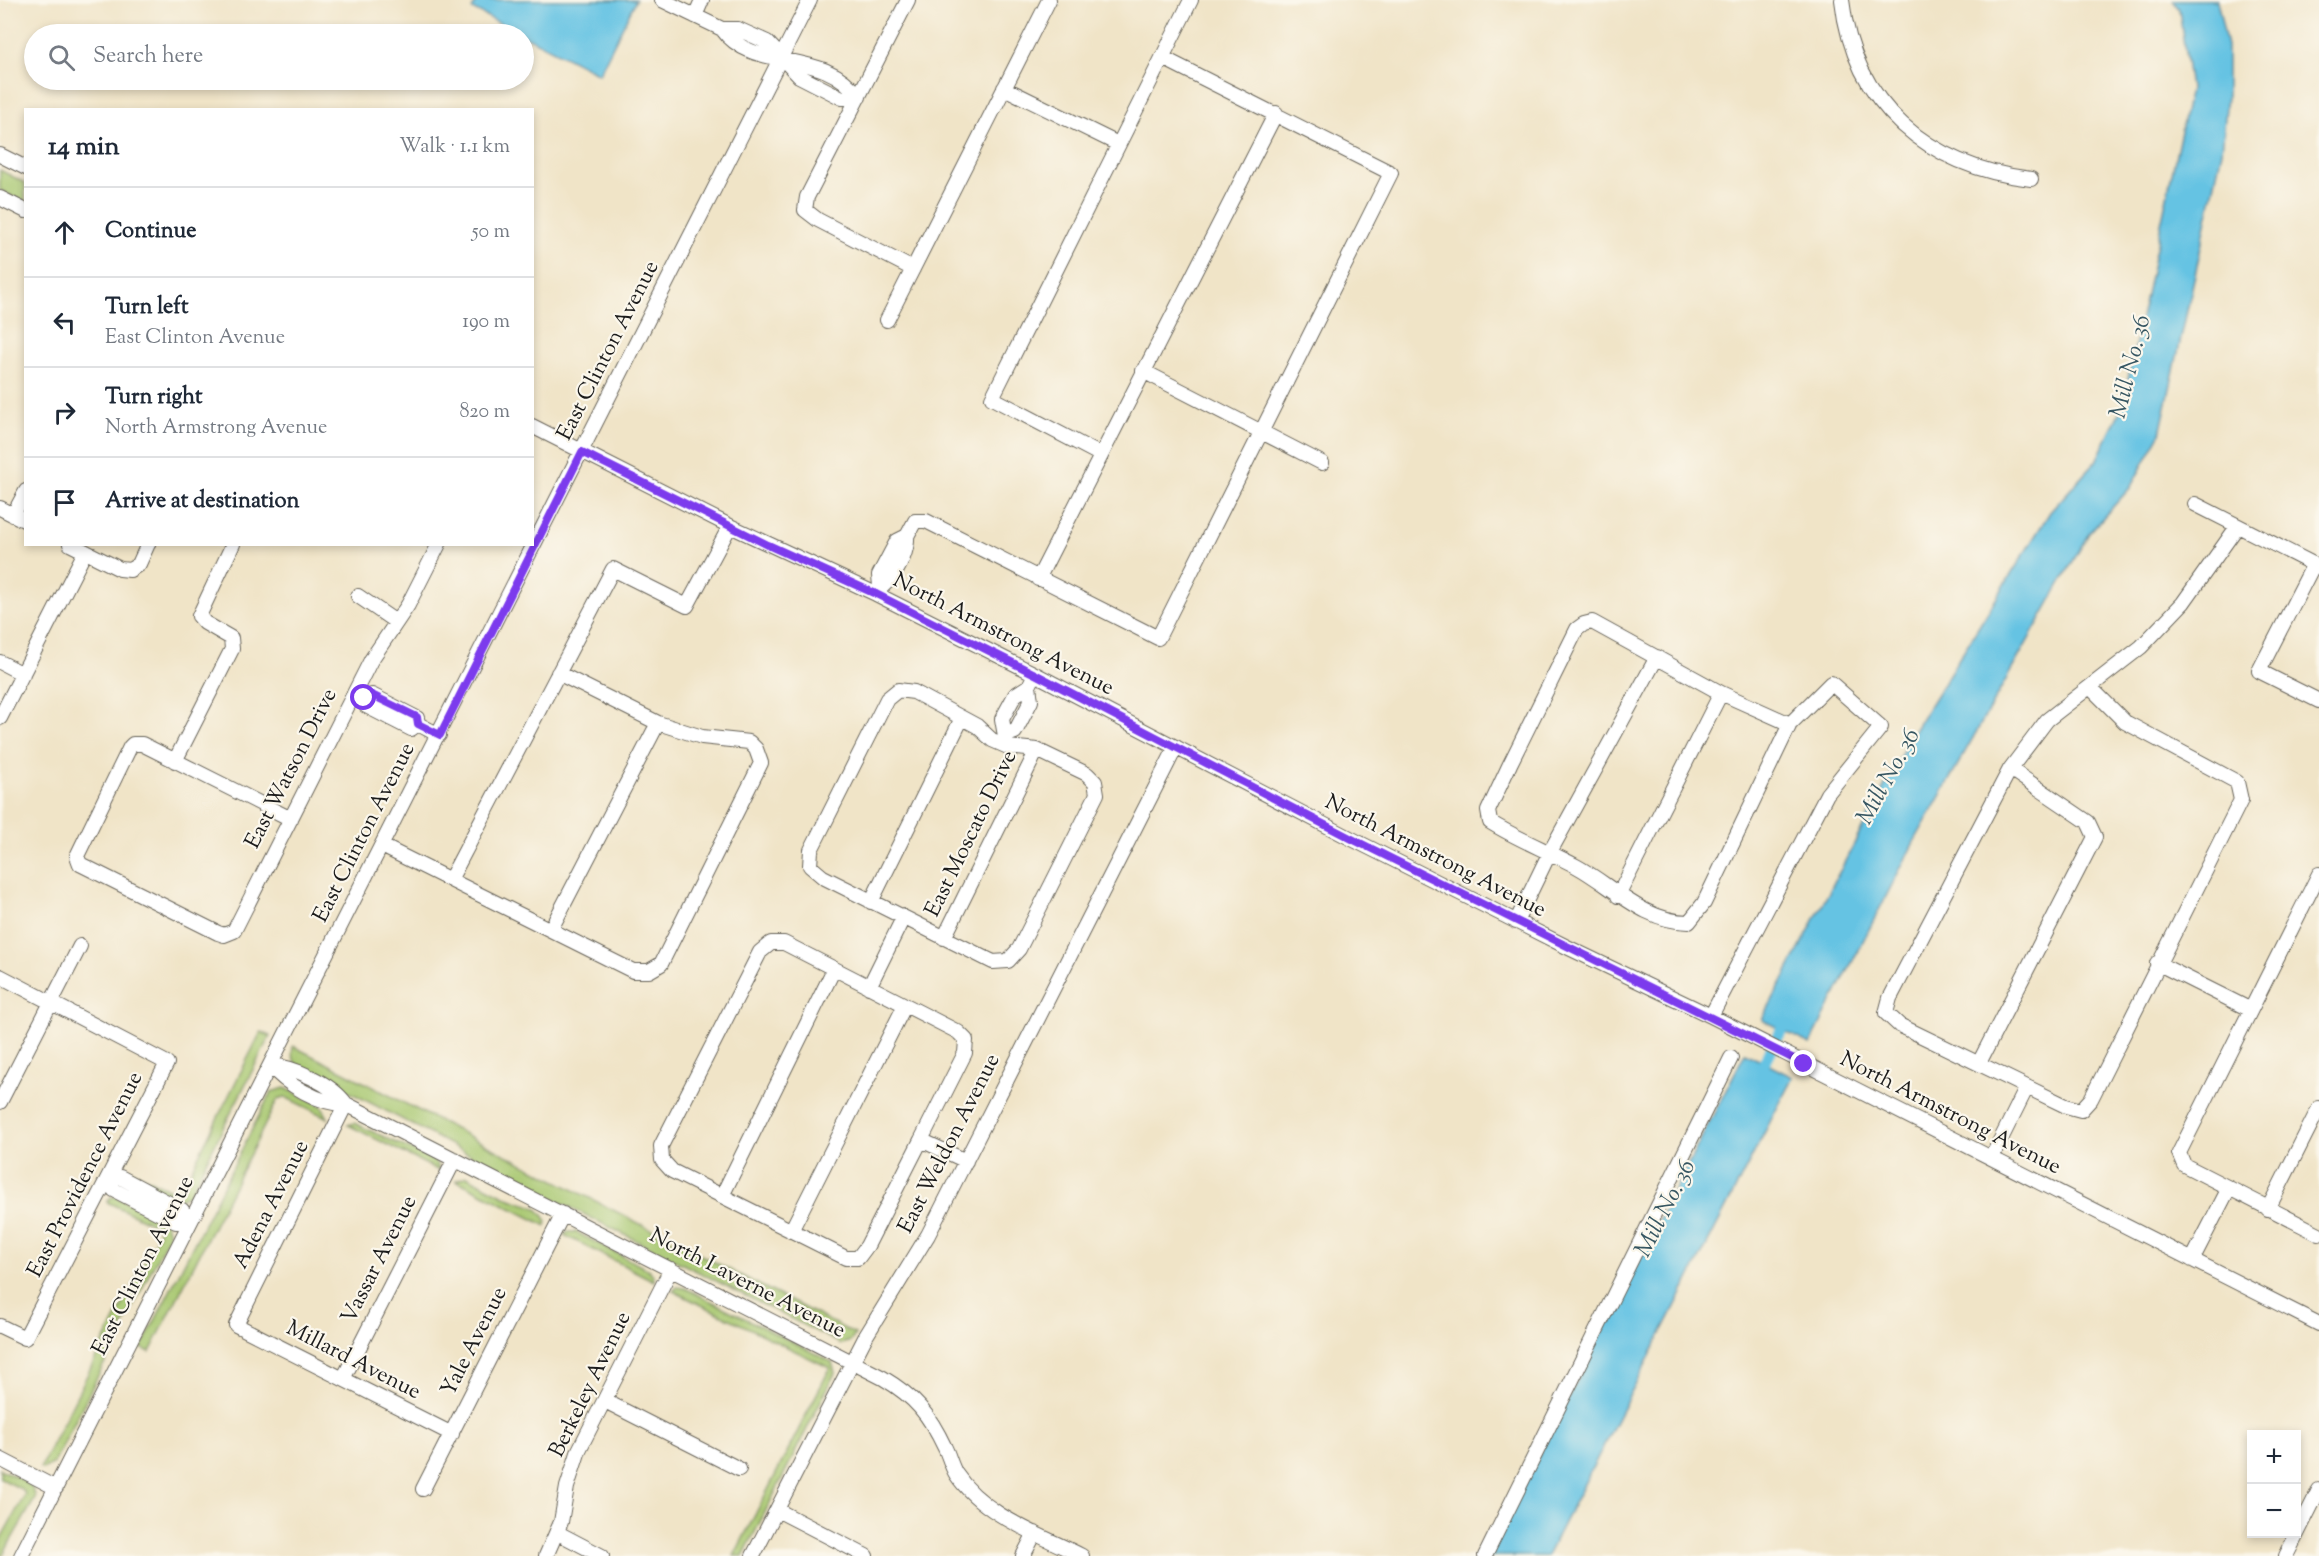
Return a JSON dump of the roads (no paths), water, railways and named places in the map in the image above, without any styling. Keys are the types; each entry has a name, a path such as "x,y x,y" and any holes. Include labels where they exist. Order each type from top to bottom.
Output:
{"street":[{"path":"662,0 722,29 731,41 761,56 781,58 799,76 842,98 859,97"},
{"path":"695,16 702,0"},
{"name":"East Clinton Avenue","path":"21,1556 440,735 810,0"},
{"path":"908,0 807,197 805,210 818,220 913,268"},
{"path":"887,320 1048,0"},
{"path":"1101,455 992,398 1191,0"},
{"path":"1842,0 1849,38 1861,67 1874,91 1908,129 1948,157 1970,167 1996,175 2031,179"},
{"path":"878,590 879,575 897,542 907,536 915,521 926,521 1158,638 1391,173 1163,58"},
{"path":"1004,88 1118,144"},
{"path":"1038,579 1276,113"},
{"path":"0,155 24,167"},
{"path":"0,198 24,210"},
{"path":"1143,371 1322,463"},
{"name":"North Armstrong Avenue","path":"534,427 730,526 878,590 1032,680 1176,747 1516,922 1751,1036 2319,1324"},
{"path":"0,508 19,518 24,499"},
{"path":"2195,504 2316,566 2259,671 2319,700"},
{"path":"451,878 613,569 687,606 730,526"},
{"path":"2090,687 2125,722 2237,782 2241,800 2157,963 2091,1099 2081,1110 2066,1106 1899,1025 1886,1012 1890,998 2010,769 2047,720 2141,647 2183,603 2237,527"},
{"path":"74,546 120,569 130,570 138,564 147,546"},
{"path":"233,546 199,616 205,623 231,638 232,649 175,760 291,819"},
{"name":"East Watson Drive","path":"175,760 142,744 130,747 78,851 78,860 80,864 218,933 227,934 234,931 291,819 359,696 376,651 396,622 438,546"},
{"path":"0,718 86,552"},
{"path":"358,596 396,622"},
{"path":"1711,1016 1827,794 1881,727 1831,682 1790,724 1704,903 1689,922 1661,918 1618,896 1585,871 1490,822 1488,811 1577,629 1584,624 1592,622 1721,693 1790,724"},
{"path":"1516,922 1550,852 1657,657"},
{"path":"0,663 23,674"},
{"path":"382,846 451,878 633,971 649,971 662,964 761,763 756,749 749,742 702,737 658,723 558,673"},
{"path":"1003,740 1001,722 1015,695 1032,680"},
{"path":"1003,740 1015,732 1031,701 1032,680"},
{"path":"898,690 914,692 962,718 1003,740 1008,747 1037,750 1087,774 1095,782 1097,794 1019,948 1008,961 993,962 823,877 810,866 811,850 887,699 898,690"},
{"path":"1618,896 1721,693"},
{"path":"359,696 372,695 417,717 418,724 440,735"},
{"path":"1006,713 1021,721"},
{"path":"871,902 962,718"},
{"path":"551,929 658,723"},
{"name":"East Weldon Avenue","path":"753,1556 853,1361 928,1234 1176,747"},
{"name":"East Moscato Drive","path":"944,938 1037,750"},
{"path":"1979,1063 2095,837 2088,822 2010,769"},
{"path":"2319,874 2249,1009 2179,1153 2184,1165 2319,1234"},
{"path":"869,987 903,918"},
{"path":"771,943 784,943 834,969 958,1032 966,1040 965,1053 867,1246 858,1258 846,1258 791,1231 672,1171 662,1160 661,1146 760,952 771,943"},
{"path":"0,1102 80,946"},
{"path":"2157,963 2249,1009"},
{"path":"722,1196 834,969"},
{"path":"0,976 51,1003"},
{"name":"East Providence Avenue","path":"0,1326 25,1338 167,1063 51,1003"},
{"path":"791,1231 904,1005"},
{"path":"1485,1556 1731,1058"},
{"name":"North Laverne Avenue","path":"270,1065 286,1066 339,1094 346,1104 853,1361 907,1393 924,1410 956,1474 971,1489 1000,1515 1082,1556"},
{"path":"1992,1157 2027,1087"},
{"name":"Adena Avenue","path":"236,1325 346,1104"},
{"path":"2268,1209 2319,1108"},
{"path":"921,1140 966,1161"},
{"name":"Vassar Avenue","path":"343,1379 455,1159"},
{"path":"108,1179 114,1190 176,1222 190,1221"},
{"path":"2192,1260 2229,1188"},
{"name":"Yale Avenue","path":"423,1489 563,1214"},
{"name":"Berkeley Avenue","path":"546,1556 558,1533 572,1468 671,1269"},
{"name":"Millard Avenue","path":"236,1325 452,1434"},
{"path":"605,1401 739,1469"},
{"path":"0,1459 56,1488"},
{"path":"2286,1556 2319,1490"},
{"path":"777,1510 866,1556"},
{"path":"558,1533 602,1556"},
{"path":"1023,1556 1035,1533"}],"water":[{"path":"477,0 636,0 599,74 534,41 534,24 501,24 472,9"},
{"path":"2173,0 2217,0 2227,46 2227,96 2222,151 2160,434 2130,488 2089,533 1914,842 1810,1044 1762,1020 1910,737 2050,512 2096,461 2122,407 2190,89 2179,9"},
{"path":"1745,1053 1793,1077 1547,1556 1487,1556"}],"waterway":[{"name":"Mill No. 36","path":"1757,1077 1789,1015"}]}
